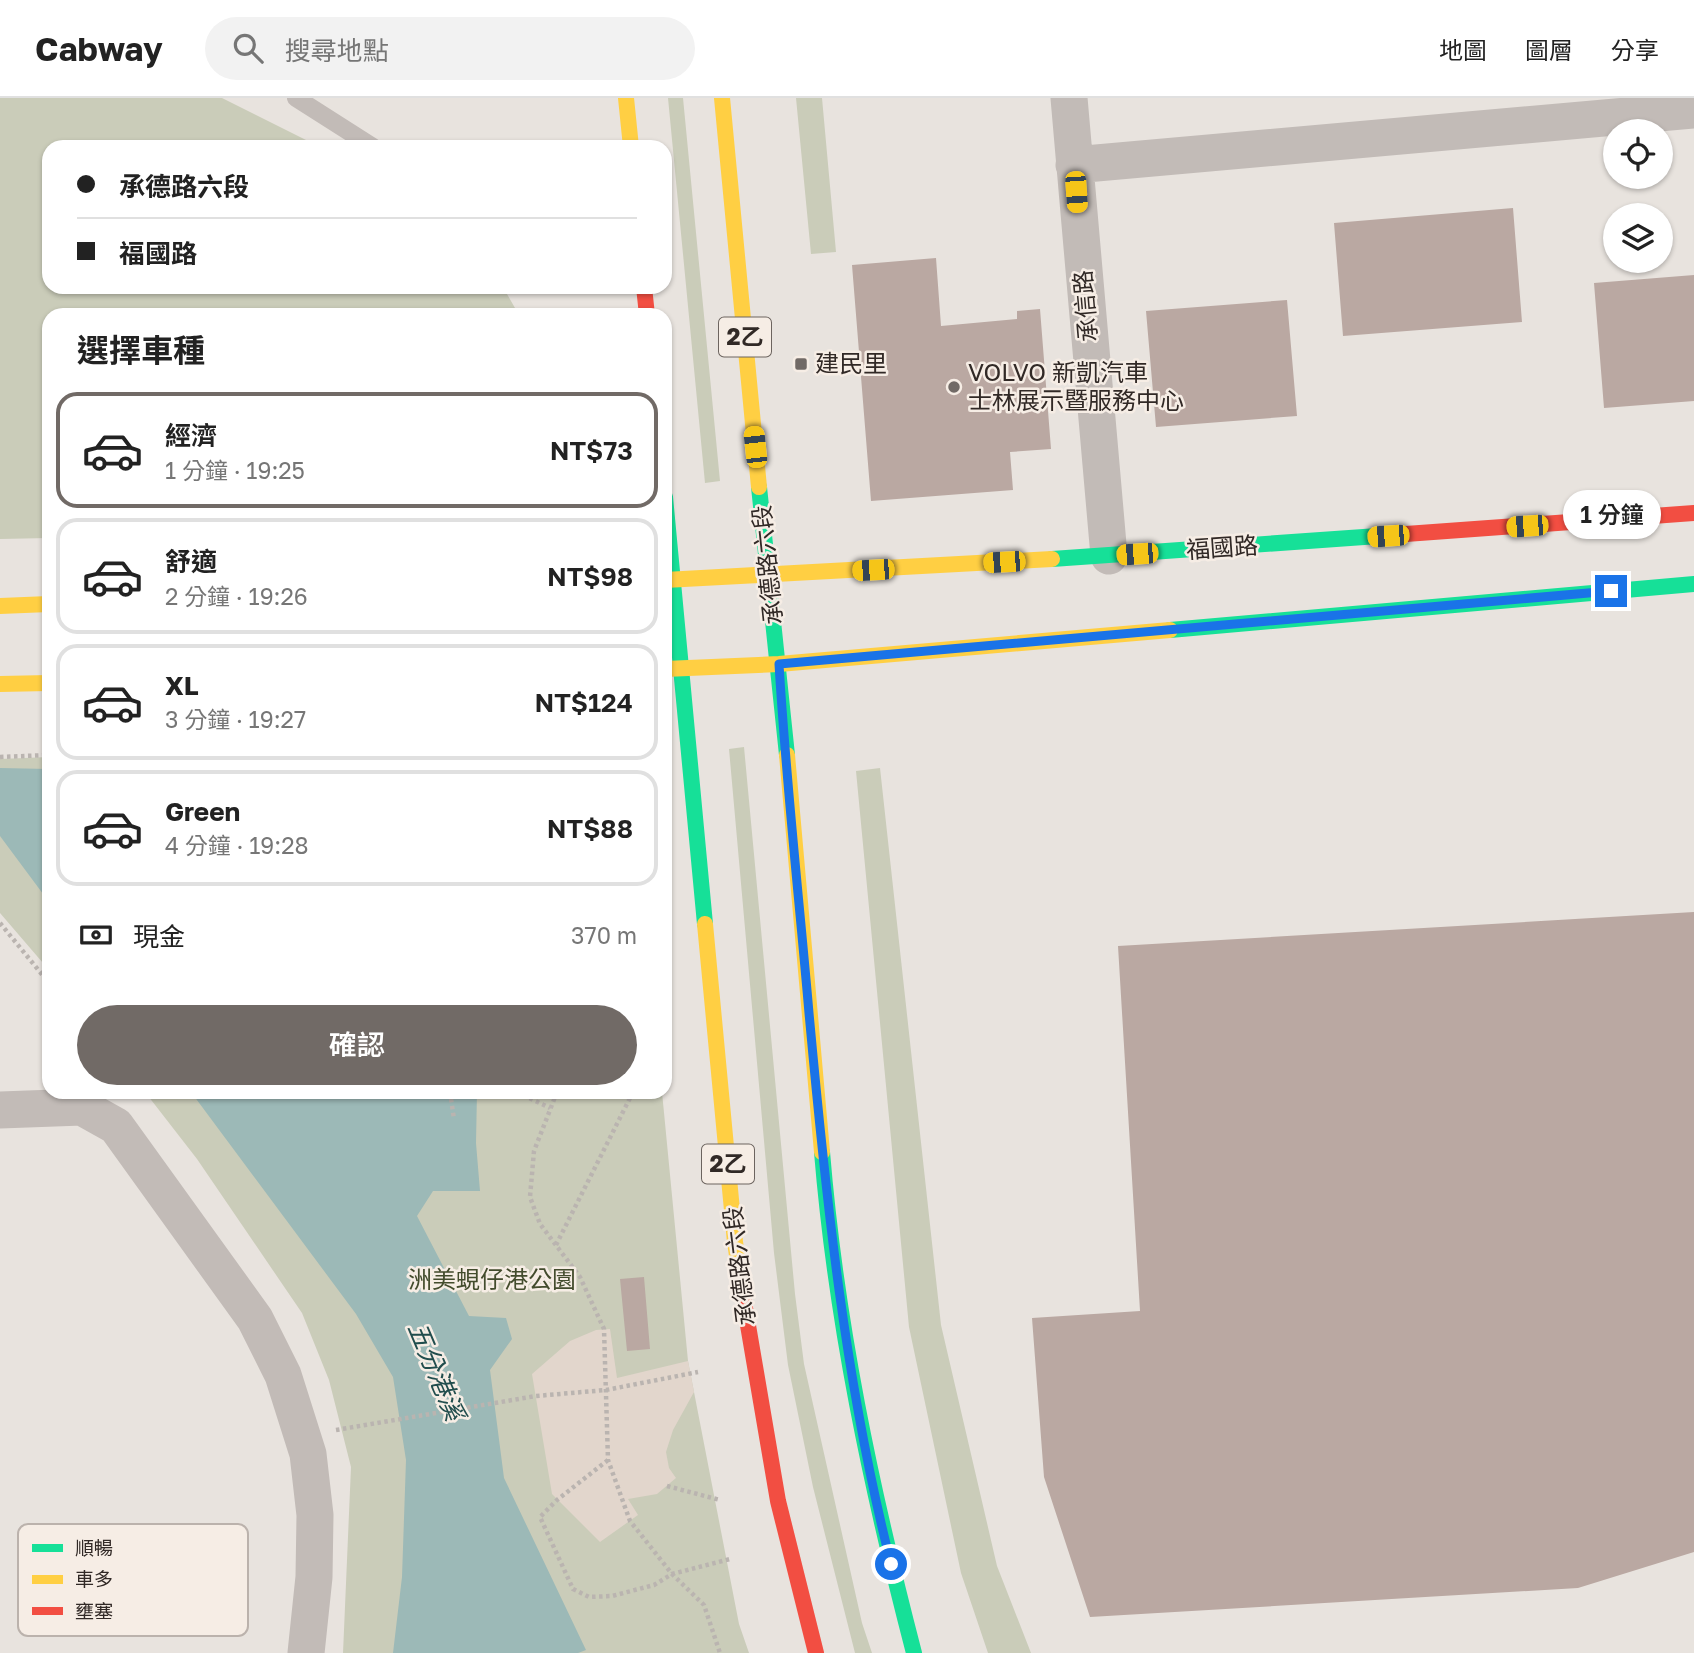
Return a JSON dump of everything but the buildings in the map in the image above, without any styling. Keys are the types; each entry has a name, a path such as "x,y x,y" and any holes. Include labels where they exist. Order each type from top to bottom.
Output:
{"main road":[{"path":"626,98 630,140"},
{"name":"承德路六段","path":"722,98 768,576 779,664 823,1165 838,1294 860,1429 884,1538 914,1653"},
{"name":"福國路","path":"672,579 768,576 1110,556 1694,513"},
{"path":"673,669 779,664 1694,584"},
{"path":"0,606 42,604"},
{"name":"承德路六段","path":"672,646 734,1228 750,1350 769,1459 804,1614 816,1653"},
{"path":"0,684 42,683"}],"street":[{"name":"承信路","path":"1069,98 1110,556"},
{"path":"1074,165 1694,110"},
{"path":"0,1110 82,1107 116,1126 255,1319 283,1375 308,1454 315,1516 314,1577 306,1653"}],"lane":[{"path":"296,98 362,140"}],"path":[{"path":"0,757 42,755"},
{"path":"0,923 42,975"},
{"path":"451,1099 454,1119"},
{"path":"531,1099 550,1108"},
{"path":"554,1099 534,1151 530,1197 540,1224 580,1277 604,1329 608,1460 630,1521 672,1574 704,1605 720,1653"},
{"path":"556,1245 629,1099"},
{"path":"336,1430 536,1396 606,1390 698,1373"},
{"path":"608,1460 540,1517 573,1589 589,1597 612,1596 654,1585 672,1574 730,1559"},
{"path":"667,1486 720,1500"}],"green space":[{"path":"0,98 222,98 306,140 42,140 42,294 507,294 515,308 42,308 42,538 0,539"},
{"path":"668,98 683,98 720,481 705,483"},
{"path":"796,98 822,98 836,252 811,254"},
{"path":"744,747 795,1294 804,1364 862,1623 872,1653 855,1653 813,1487 788,1365 774,1253 729,749"},
{"path":"42,757 42,962 0,913 0,759"},
{"path":"880,768 941,1325 997,1566 1031,1653 988,1653 961,1573 909,1327 856,771"},
{"name":"洲美蜆仔港公園","path":"150,1099 663,1099 688,1361 739,1624 749,1653 343,1653 351,1467 329,1380 302,1313 197,1159"}],"shaded area":[{"path":"610,1329 617,1378 688,1361 694,1392 673,1430 666,1452 669,1468 676,1478 657,1494 628,1499 638,1515 600,1542 552,1494 532,1374 570,1341 596,1330"}],"water":[{"path":"0,768 42,769 42,893 0,836"},
{"name":"五分港溪","path":"196,1099 477,1099 476,1143 480,1191 433,1191 417,1216 469,1316 506,1318 512,1339 490,1370 504,1478 586,1650 578,1653 393,1653 402,1577 406,1460 393,1377 356,1314"}],"traffic: fast":[{"path":"759,487 787,755"},
{"path":"1052,559 1392,535"},
{"path":"672,572 705,924"},
{"path":"1170,630 1694,584"},
{"path":"822,1152 836,1279 857,1404 883,1529 914,1653"}],"traffic: slow":[{"path":"626,98 630,140"},
{"path":"722,98 759,487"},
{"path":"672,580 1052,559"},
{"path":"0,606 42,604"},
{"path":"672,669 779,664 1170,630"},
{"path":"0,684 42,683"},
{"path":"787,755 822,1152"},
{"path":"705,924 735,1242 743,1296"}],"traffic: jam":[{"path":"645,294 646,308"},
{"path":"1392,535 1694,513"},
{"path":"743,1296 778,1501 816,1653"}],"place":[{"name":"建民里","path":"801,364"},
{"name":"VOLVO 新凱汽車 士林展示暨服務中心","path":"954,387"}],"route":[{"path":"891,1564 858,1416 835,1271 821,1151 779,664 1611,591"}]}
